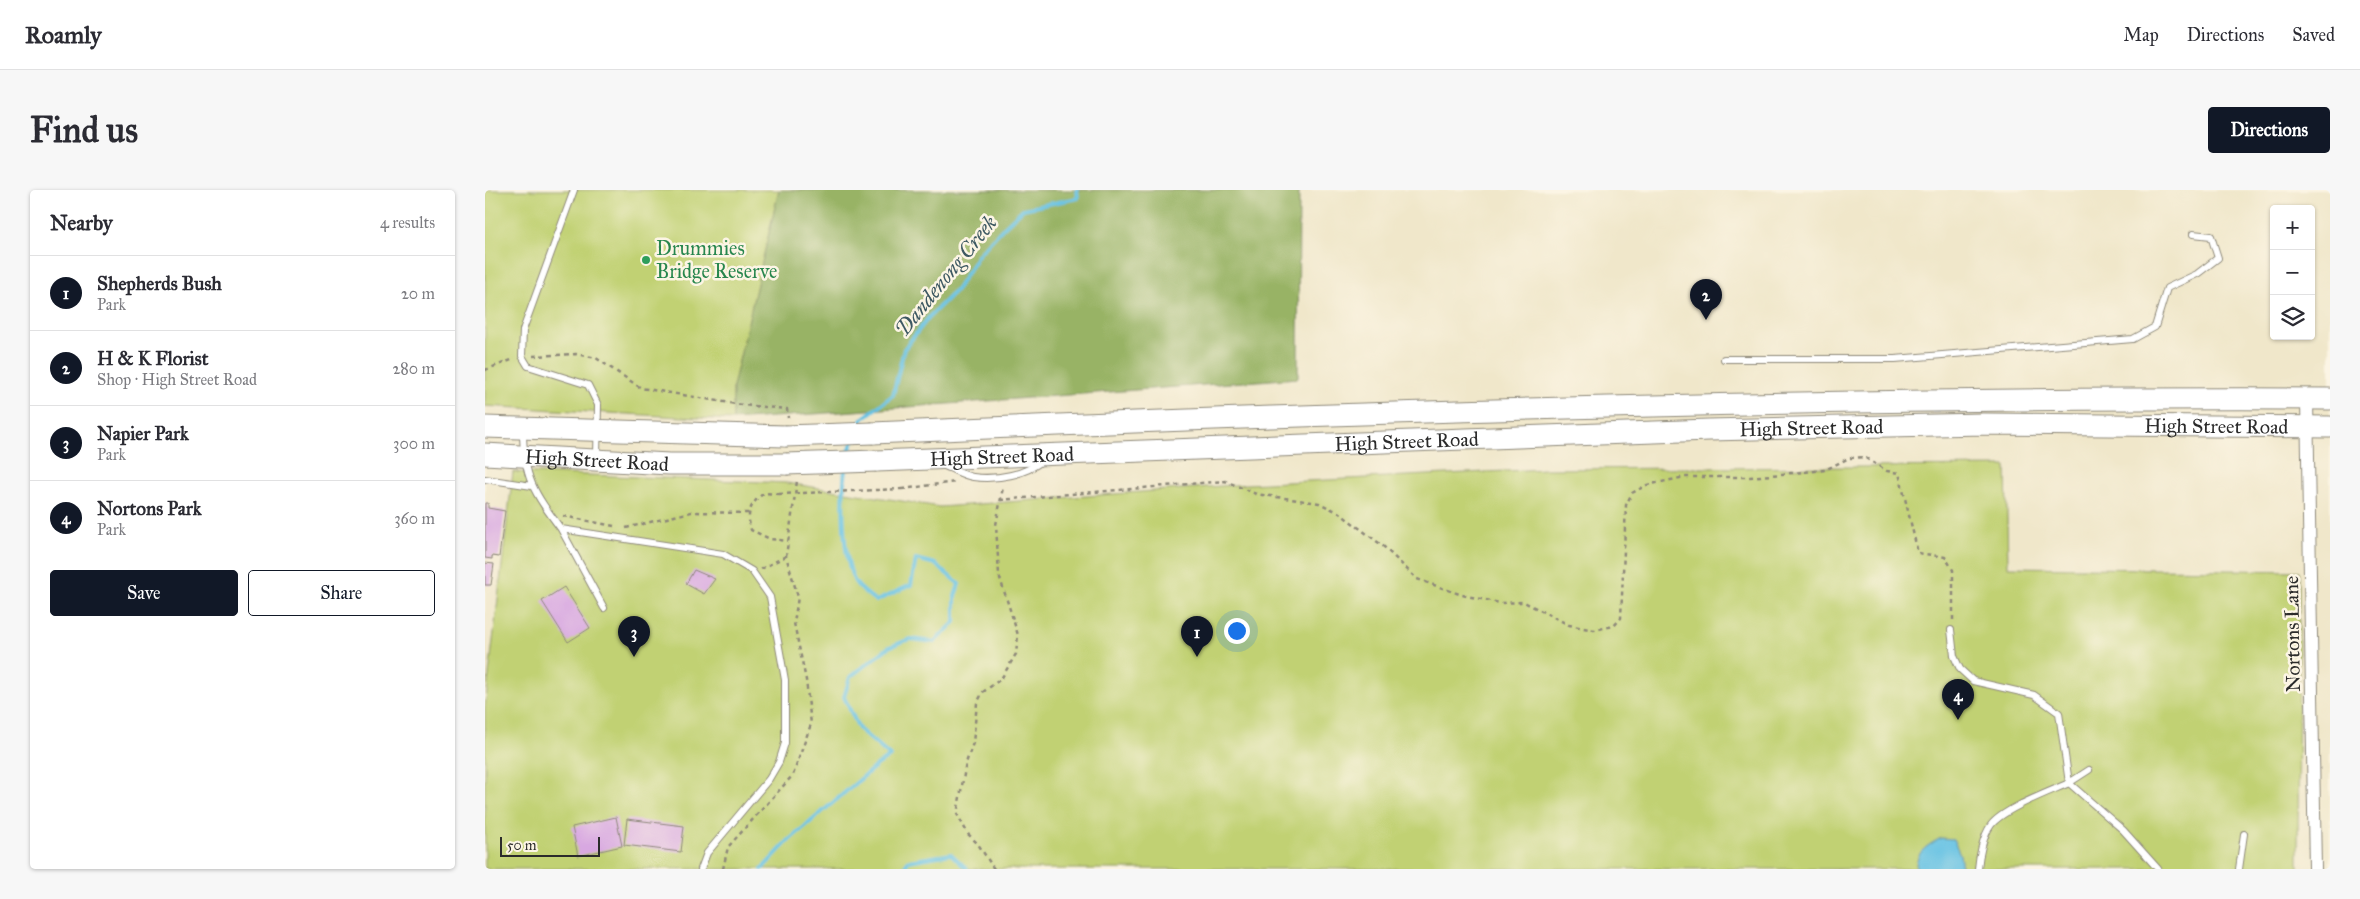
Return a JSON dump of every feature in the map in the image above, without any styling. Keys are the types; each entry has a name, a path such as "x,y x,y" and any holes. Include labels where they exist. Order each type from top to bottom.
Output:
{"main road":[{"name":"High Street Road","path":"485,427 598,432 787,427 873,433 1071,424 1709,404 2330,399"},
{"path":"1709,404 1709,430"},
{"name":"High Street Road","path":"485,454 597,462 786,464 1709,430 1983,424 2330,427"}],"street":[{"name":"Nortons Lane","path":"2307,399 2315,869"}],"lane":[{"path":"574,190 523,330 522,356 528,366 588,385 597,405 597,462"},
{"path":"1724,359 1895,359 2133,339 2155,327 2167,288 2197,274 2218,258 2211,236 2193,234"},
{"path":"523,429 523,458 532,486 537,497 561,529 604,608"},
{"path":"929,459 972,477 1006,476 1033,469 1050,455"},
{"path":"485,479 532,486"},
{"path":"561,529 723,554 754,573 770,597 785,680 785,743 779,762 769,779 707,853 701,869"},
{"path":"1951,630 1954,656 1960,668 1973,681 2034,695 2059,713 2069,783 2123,830 2158,869"},
{"path":"1978,869 1979,857 1990,826 2004,814 2069,783 2089,770"},
{"path":"2239,869 2244,834"}],"path":[{"path":"485,370 522,356 576,354 596,358 641,388 741,405 787,409 787,427"},
{"path":"1000,500 1225,482 1256,494 1319,503 1338,512 1383,546 1417,579 1462,595 1500,603 1524,602 1569,625 1594,630 1614,626 1621,618 1626,505 1632,493 1647,485 1685,477 1750,478 1825,470 1849,458 1864,457 1887,471 1899,473 1918,552 1945,556 1953,570 1954,606 1951,630"},
{"path":"994,869 978,844 968,834 957,814 966,763 973,743 977,703 983,692 1001,678 1016,654 1018,635 999,575 996,525 1006,476"},
{"path":"789,541 771,539 751,530 748,518 752,503 764,493 902,489 955,482 972,477"},
{"path":"623,528 691,512 749,513"},
{"path":"549,513 614,526"},
{"path":"754,573 786,556"}],"green space":[{"name":"Drummies Bridge Reserve","path":"485,190 779,190 733,387 733,420 485,406"},
{"path":"779,190 1299,190 1298,378 733,420 733,387"},
{"path":"2006,466 2008,567 2299,571 2298,869 485,869 485,708 513,472 787,483 940,507 1248,484 1546,469"}],"water":[{"path":"1941,838 1953,839 1960,854 1962,869 1916,869 1916,863 1923,850"}],"building":[{"path":"485,503 488,503 488,508 505,511 499,557 492,556 492,559 485,558"},
{"path":"485,563 494,564 491,585 485,585"},
{"path":"694,570 715,579 704,594 686,584"},
{"path":"564,587 590,628 568,642 542,601"},
{"path":"616,817 622,846 578,856 572,827"},
{"path":"627,819 684,826 681,852 624,845"}],"waterway":[{"name":"Dandenong Creek","path":"859,427 862,419 893,395 904,349 929,317 957,289 978,255 1023,209 1078,198 1077,190"},
{"name":"Dandenong Creek","path":"848,455 853,440"},
{"name":"Dandenong Creek","path":"762,869 788,841 890,756 859,729 844,697 850,677 889,647 910,639 934,642 955,622 955,596 959,584 935,564 916,559 911,585 876,601 860,589 850,569 845,541 843,510 845,469"},
{"name":"Dandenong Creek","path":"904,869 908,861 951,854 967,869"}],"place":[{"name":"Drummies Bridge Reserve","path":"646,260"},
{"name":"H & K Florist","path":"1706,320"},
{"name":"Napier Park","path":"634,657"},
{"name":"Shepherds Bush","path":"1197,657"},
{"name":"Nortons Park","path":"1958,720"}]}
